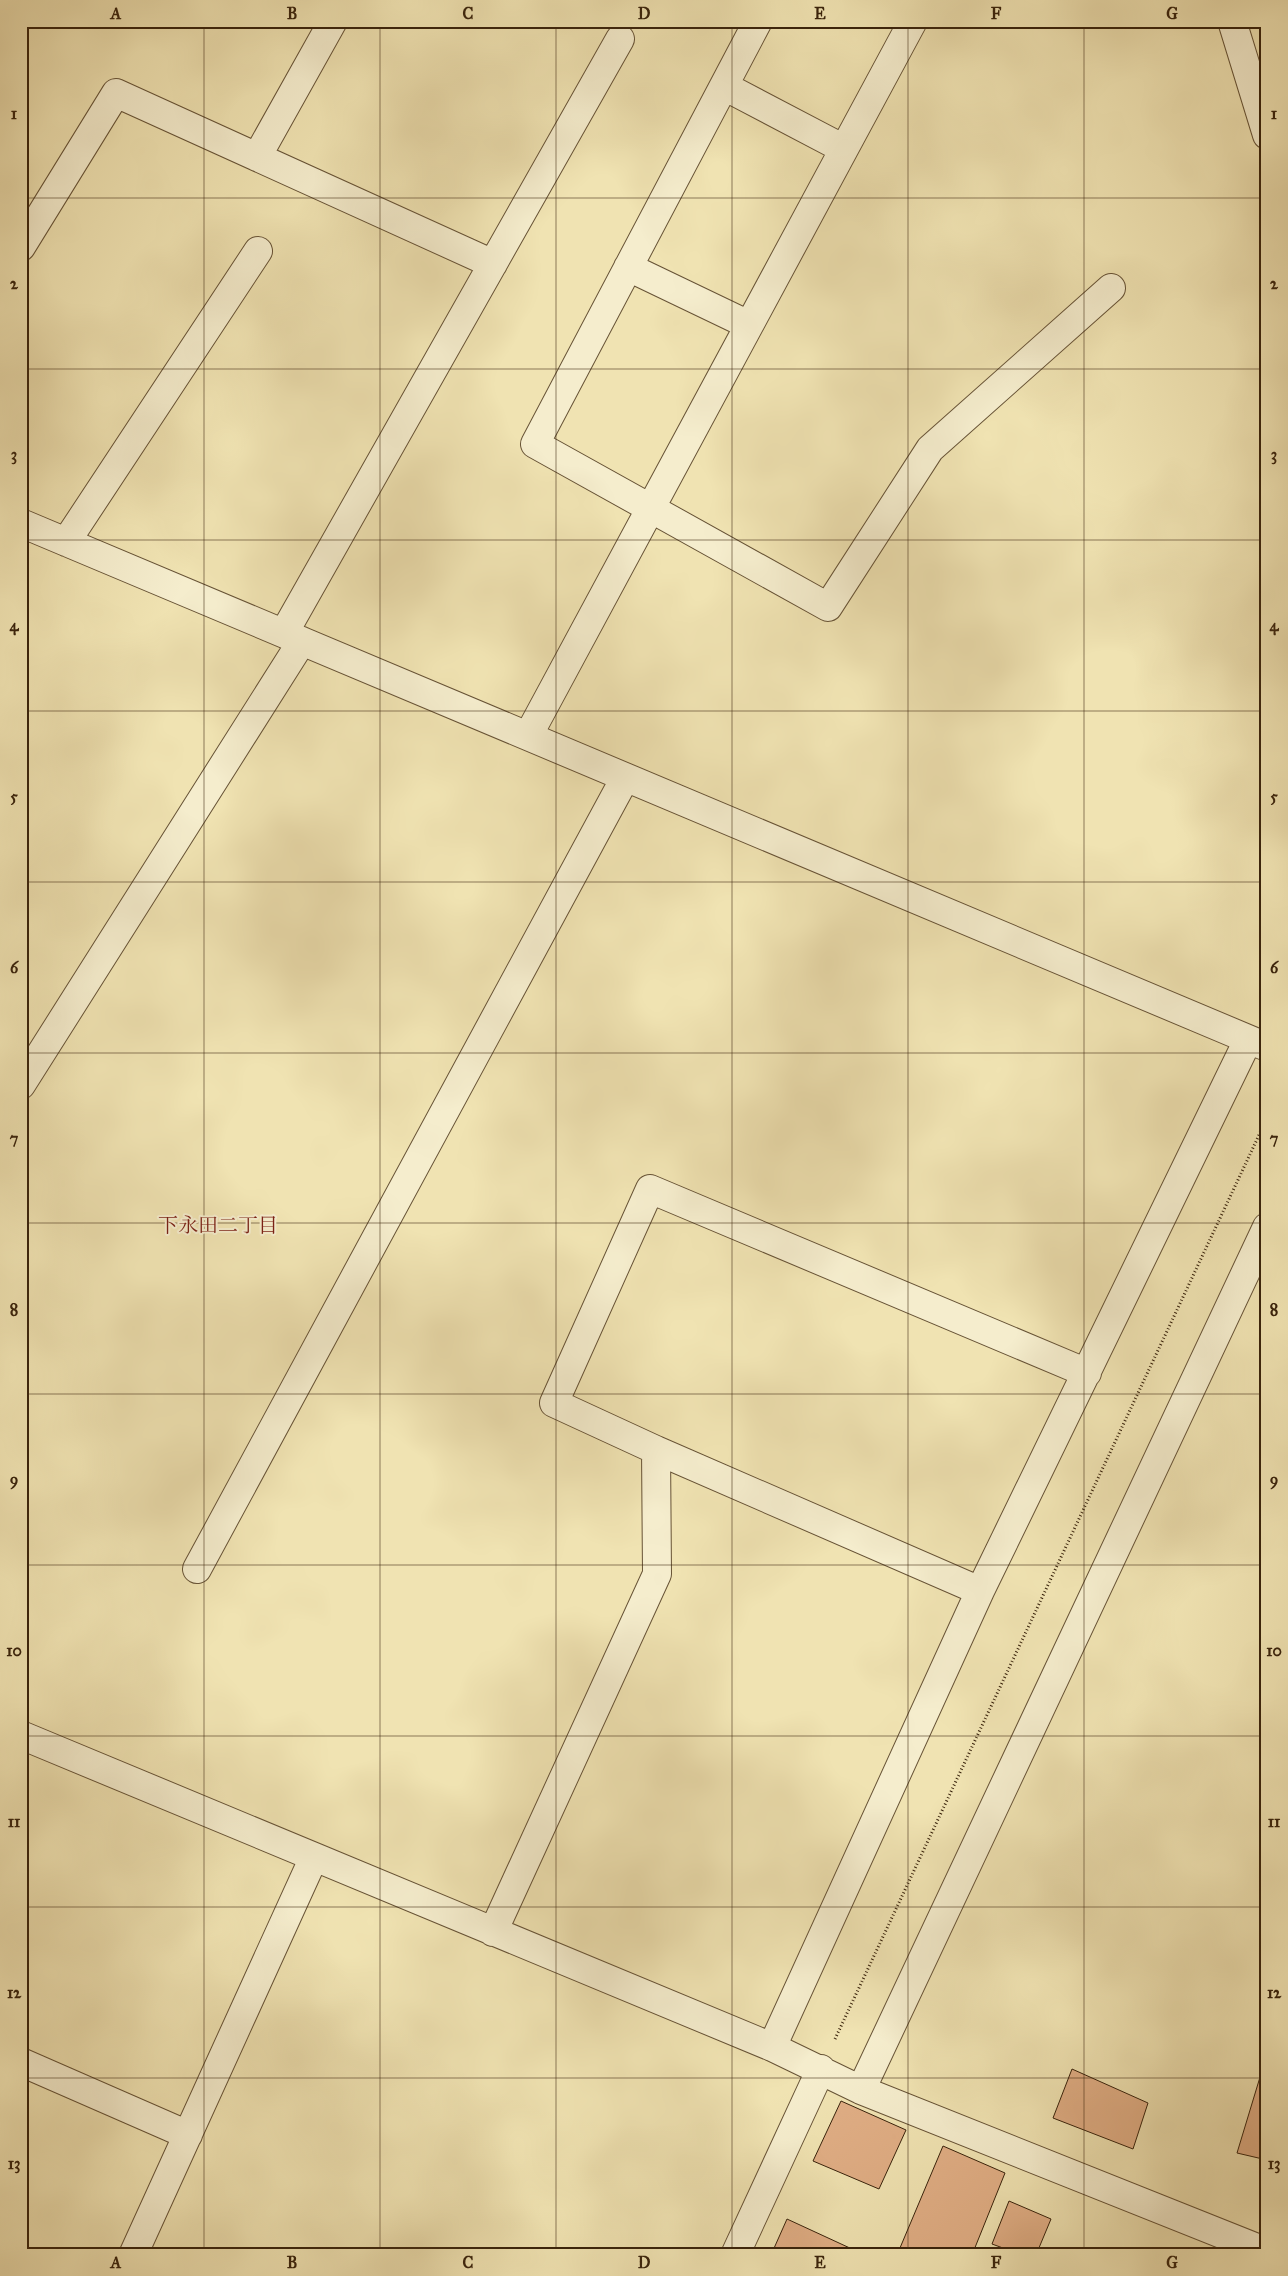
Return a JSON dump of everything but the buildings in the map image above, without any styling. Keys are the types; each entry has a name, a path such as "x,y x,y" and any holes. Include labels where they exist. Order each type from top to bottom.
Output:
{"street":[{"path":"257,157 333,21"},
{"path":"758,21 534,444 652,507 828,607 930,449 1111,288"},
{"path":"528,736 913,21"},
{"path":"1232,21 1267,135"},
{"path":"21,1085 293,637 493,264 620,39"},
{"path":"724,86 844,149"},
{"path":"21,247 116,93 493,264"},
{"path":"66,542 258,251"},
{"path":"628,267 749,325"},
{"path":"21,523 1258,1044 1088,1373 980,1591 772,2047"},
{"path":"197,1569 625,778"},
{"path":"980,1591 656,1450 554,1403 650,1189 1088,1373"},
{"path":"861,2090 1267,1227"},
{"path":"493,1932 657,1574 656,1450"},
{"path":"21,1734 772,2047 821,2069 861,2090 1267,2252"},
{"path":"133,2255 314,1857"},
{"path":"21,2062 188,2135"},
{"path":"735,2255 821,2069"}],"path":[{"path":"821,2069 1267,1118"}],"district":[{"name":"下永田二丁目","path":"218,1225"}]}
